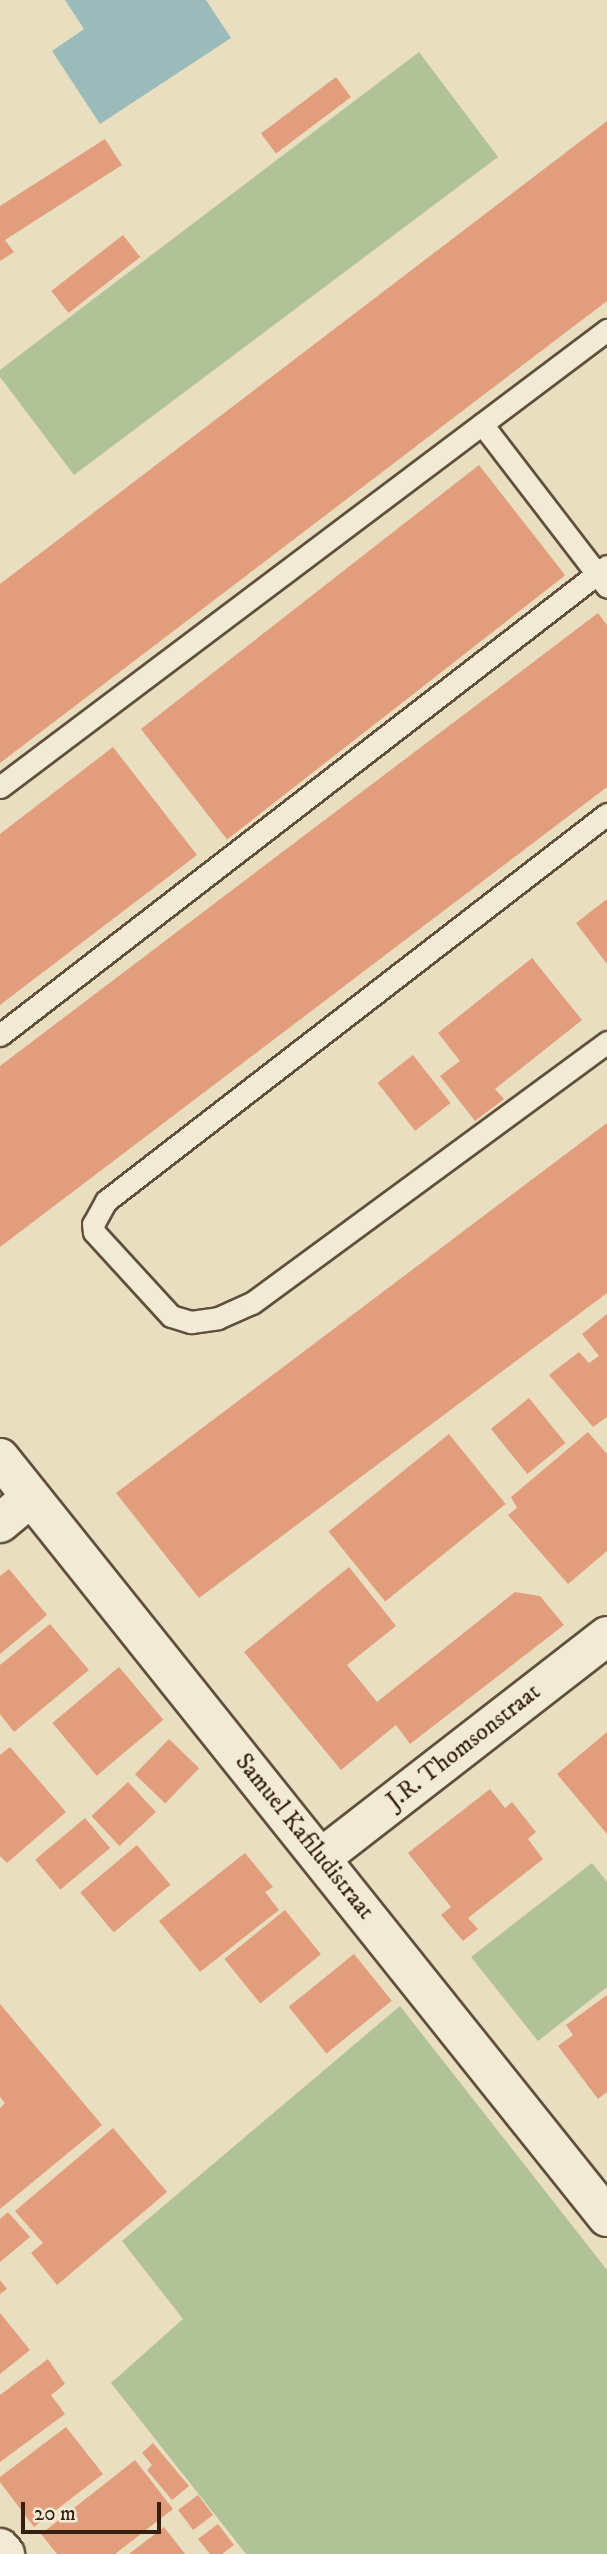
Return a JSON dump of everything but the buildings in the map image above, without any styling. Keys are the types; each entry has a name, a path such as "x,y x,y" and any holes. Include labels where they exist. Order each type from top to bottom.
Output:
{"street":[{"name":"Samuel Kafiludistraat","path":"0,1458 607,2217"},
{"path":"0,1523 31,1497"},
{"name":"J.R. Thomsonstraat","path":"321,1858 607,1636"},
{"path":"0,2547 5,2554"}],"lane":[{"path":"0,787 607,330"},
{"path":"0,1035 604,575 482,424"},
{"path":"607,814 106,1201 93,1224 94,1232 171,1316 191,1322 218,1318 252,1303 607,1042"}],"green space":[{"path":"419,52 498,157 74,475 0,377 0,370"},
{"path":"592,1863 607,1882 607,1987 538,2041 471,1957"},
{"path":"400,2006 607,2270 607,2554 246,2554 111,2383 183,2319 122,2241"}],"water":[{"path":"65,0 206,0 231,38 100,124 52,51 84,29"}]}
